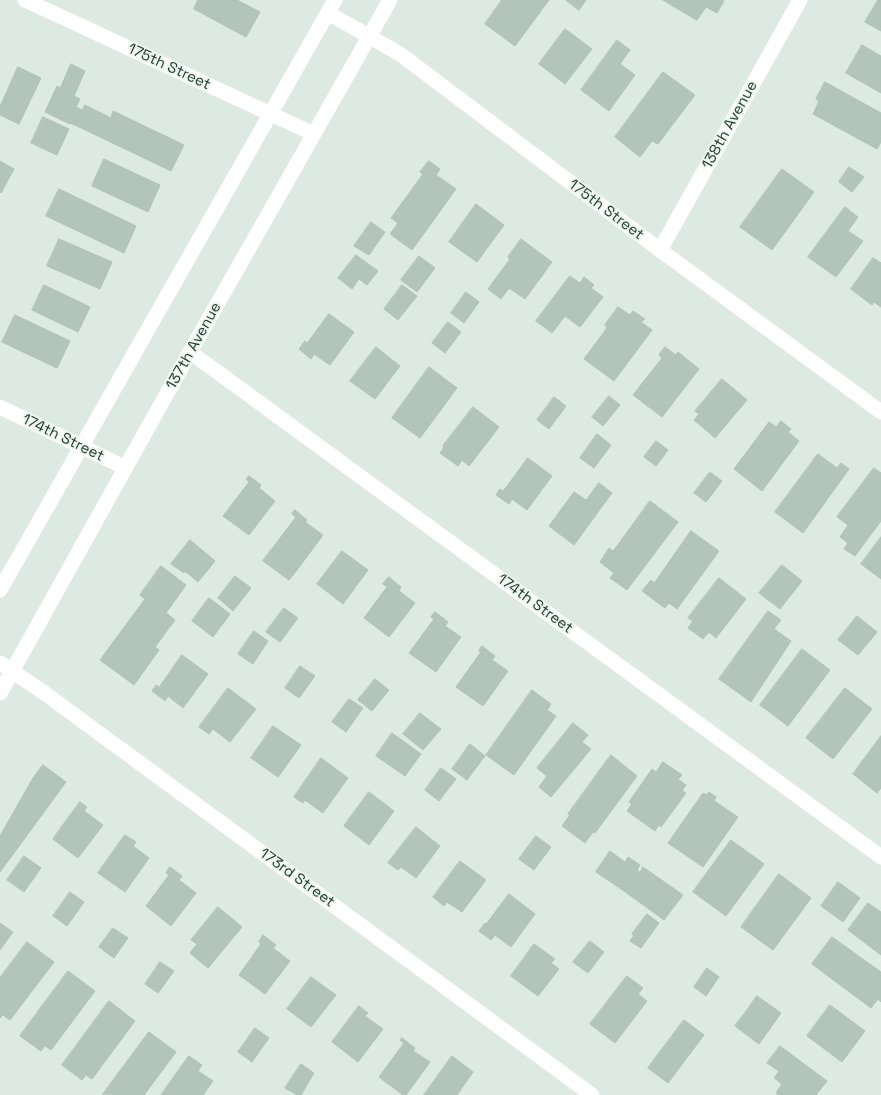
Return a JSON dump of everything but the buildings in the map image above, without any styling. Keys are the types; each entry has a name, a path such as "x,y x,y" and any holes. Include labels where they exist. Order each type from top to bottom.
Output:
{"street":[{"name":"175th Street","path":"25,0 314,134"},
{"name":"137th Avenue","path":"0,693 6,667 126,468 390,0"},
{"name":"138th Avenue","path":"660,250 800,0"},
{"name":"175th Street","path":"332,6 369,36 400,54 660,250 881,412"},
{"path":"0,590 332,6"},
{"name":"174th Street","path":"190,352 881,857"},
{"name":"174th Street","path":"0,407 126,468"},
{"name":"173rd Street","path":"6,667 592,1095"}]}
